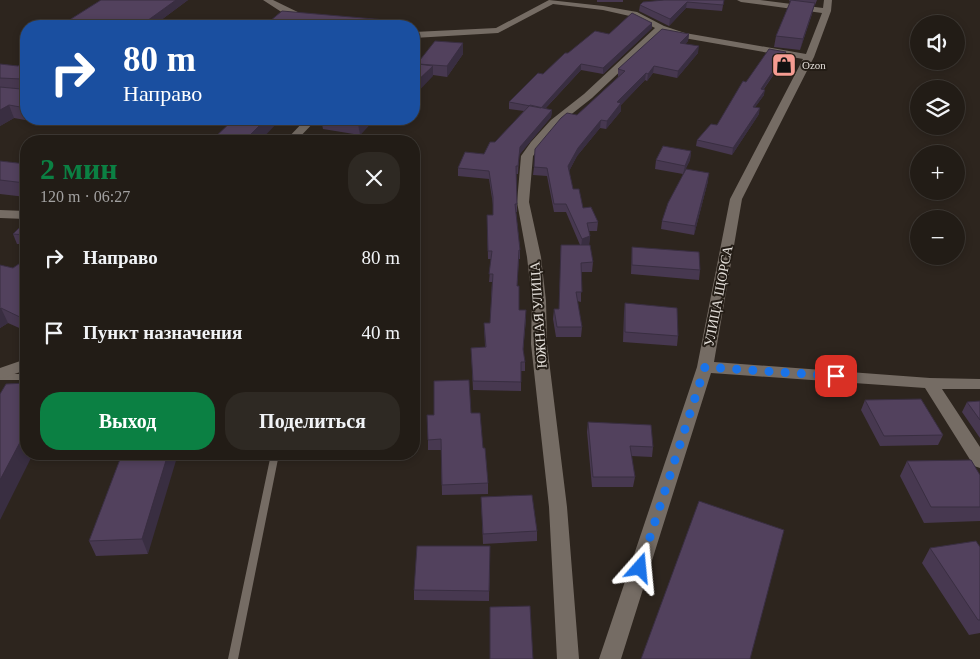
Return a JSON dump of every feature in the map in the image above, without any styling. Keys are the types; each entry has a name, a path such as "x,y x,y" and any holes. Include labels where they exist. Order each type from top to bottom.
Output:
{"street":[{"path":"267,0 286,11 316,20"},
{"path":"741,0 827,6"},
{"path":"420,35 498,30 554,1 637,15 661,28 684,35 809,56"},
{"path":"603,8 632,5"},
{"name":"УЛИЦА ЩОРСА","path":"610,659 705,367 736,199 809,56 827,6"},
{"name":"ЮЖНАЯ УЛИЦА","path":"568,659 558,507 539,344 539,301 534,257 523,202 524,178 528,156 535,144 555,122 588,96 661,28"},
{"path":"296,135 306,125"},
{"path":"0,214 20,215"},
{"path":"0,375 20,367"},
{"path":"705,367 930,383 980,384"},
{"path":"930,383 980,462"}],"lane":[{"path":"0,375 20,377"},
{"path":"233,659 274,460"}],"building":[{"path":"101,0 176,0 148,20 69,20"},
{"path":"724,0 723,5 687,2 670,19 640,5 643,2"},
{"path":"791,0 815,3 803,39 776,36"},
{"path":"282,11 386,20 271,20"},
{"path":"632,13 652,23 603,68 581,64 541,108 509,102 538,73 543,74 565,53 568,53 595,31 609,34"},
{"path":"662,29 689,34 680,43 699,46 678,71 654,66 648,74 646,73 617,102 621,103 607,121 601,120 578,148 568,166 573,189 579,189 583,208 591,207 598,222 587,223 590,236 582,239 566,204 554,204 547,168 534,167 535,149 561,118 567,113 577,115 625,71 618,69"},
{"path":"435,41 463,43 447,66 420,64 420,60"},
{"path":"769,49 786,52 761,89 765,90 753,107 760,108 733,148 697,140 711,124 717,125 743,81 746,82"},
{"path":"0,64 20,65 20,79 0,78"},
{"path":"420,64 433,66 420,78"},
{"path":"0,87 20,89 20,107 9,105 0,110"},
{"path":"530,105 552,110 520,147 518,166 516,166 517,204 515,204 520,250 517,286 519,286 519,310 526,310 523,349 525,362 521,362 521,382 473,381 471,348 486,347 484,323 490,323 493,274 489,274 492,251 488,251 487,215 493,215 493,197 489,171 458,168 465,152 484,154 490,142 495,142"},
{"path":"228,125 260,125 250,135 217,135"},
{"path":"663,146 691,151 685,166 656,160"},
{"path":"0,161 20,163 20,182 0,180"},
{"path":"686,169 709,173 695,226 662,221 668,203"},
{"path":"20,227 20,235 13,234"},
{"path":"561,245 590,245 593,262 581,263 582,292 576,292 582,327 557,327 554,309 559,309"},
{"path":"632,247 699,252 700,270 632,265"},
{"path":"20,263 20,317 0,309 0,265 13,268"},
{"path":"625,303 677,308 678,336 625,332"},
{"path":"469,380 471,413 480,413 488,483 442,485 441,439 428,440 427,415 434,415 434,381"},
{"path":"20,383 20,442 0,480 0,394 6,384"},
{"path":"921,399 943,435 884,436 865,400"},
{"path":"980,401 980,420 967,402"},
{"path":"588,422 651,425 653,447 630,446 635,477 593,477"},
{"path":"120,460 166,460 142,539 89,541"},
{"path":"971,460 980,475 980,507 931,507 907,461"},
{"path":"532,495 537,531 483,534 481,497"},
{"path":"699,501 784,530 750,659 641,659"},
{"path":"976,541 980,547 980,620 978,620 930,548"},
{"path":"417,546 490,546 489,591 414,590"},
{"path":"530,606 533,659 490,659 490,607"}],"place":[{"name":"Ozon","path":"784,65"}],"route":[{"path":"640,568 705,367 836,376"}]}
